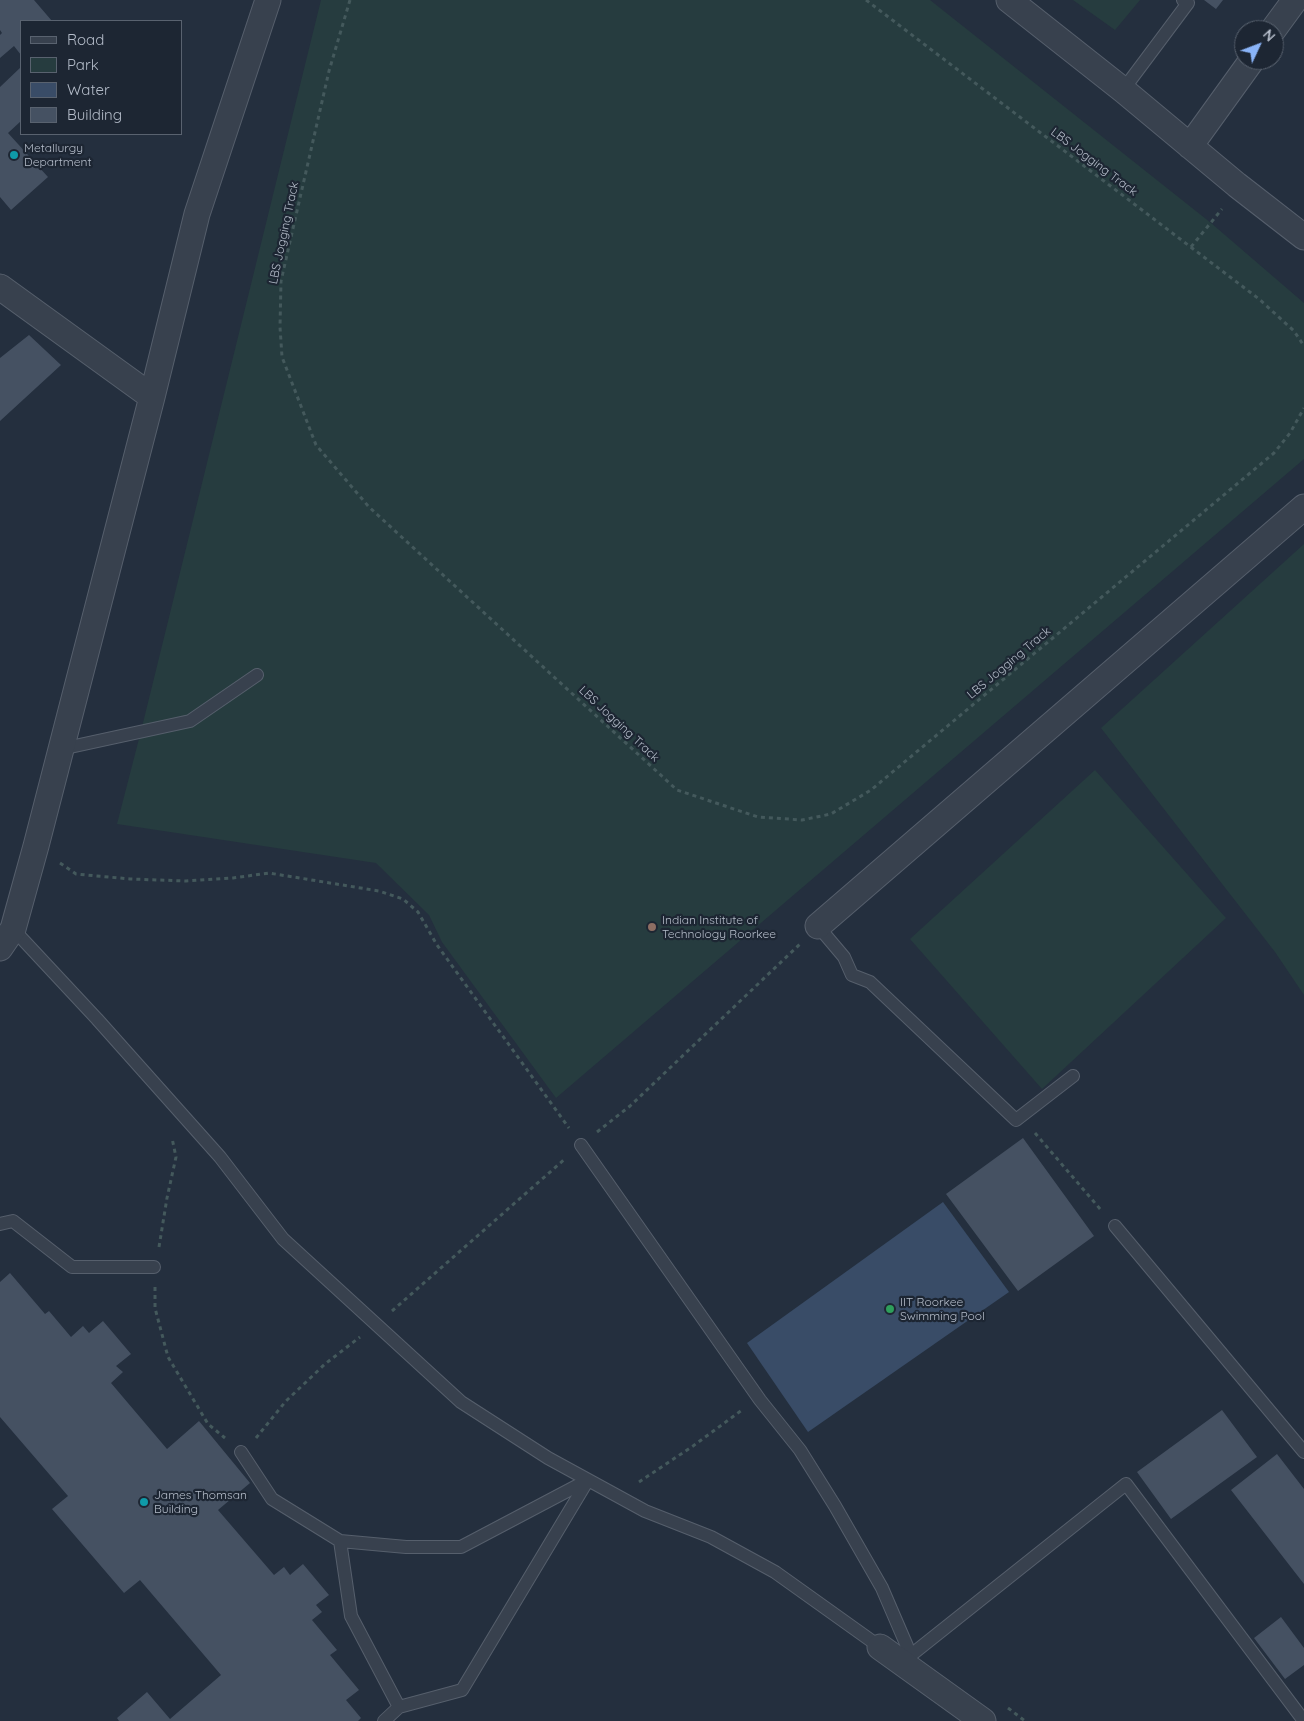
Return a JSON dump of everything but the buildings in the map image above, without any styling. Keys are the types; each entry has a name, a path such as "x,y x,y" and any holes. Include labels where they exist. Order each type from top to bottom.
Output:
{"street":[{"path":"4,931 36,846 152,397 197,214 268,0"},
{"path":"1009,0 1123,90 1237,185 1304,236"},
{"path":"1281,20 1295,0"},
{"path":"1190,146 1245,70"},
{"path":"0,287 152,397"},
{"path":"818,926 1304,507"},
{"path":"880,1647 983,1721"}],"lane":[{"path":"1123,90 1188,4 1183,0"},
{"path":"61,749 190,721 257,675"},
{"path":"818,926 844,957 852,976 870,982 1016,1120 1073,1076"},
{"path":"4,931 97,1019 220,1157 283,1239 461,1402 548,1458 645,1511 711,1537 775,1572 880,1647"},
{"path":"581,1145 760,1400 800,1450 835,1506 882,1588 907,1646 901,1663"},
{"path":"13,1221 72,1267 154,1267"},
{"path":"0,1224 13,1221"},
{"path":"0,1233 13,1221"},
{"path":"1115,1226 1304,1452"},
{"path":"241,1452 272,1498 340,1541 406,1547 461,1547 588,1480"},
{"path":"384,1721 400,1706 462,1690 588,1480"},
{"path":"901,1663 1126,1484 1304,1721"},
{"path":"340,1541 351,1616 400,1706"}],"path":[{"name":"LBS Jogging Track","path":"350,0 329,72 280,282 282,357 316,445 369,507 677,790 758,817 802,820 831,814 871,790 1274,453 1290,433 1304,408"},
{"name":"LBS Jogging Track","path":"866,0 1259,299 1294,331 1304,346"},
{"path":"1191,247 1211,223"},
{"path":"36,846 76,874 130,879 186,880 232,878 269,873 379,891 403,898 418,912 442,952 581,1145"},
{"path":"162,1092 176,1157 154,1267 155,1308 168,1357 208,1424 241,1452 258,1436 286,1401 325,1364 376,1324 581,1145 630,1106 792,951"},
{"path":"1016,1120 1033,1130 1115,1226"},
{"path":"618,1496 693,1446 733,1415 760,1400"}],"green space":[{"path":"321,0 930,0 1211,223 1304,303 1304,459 556,1098 442,942 429,915 376,863 117,824"},
{"path":"1073,0 1140,0 1115,30"},
{"path":"1304,544 1304,995 1275,952 1101,728"},
{"path":"1095,770 1226,918 1042,1089 910,939"}],"water":[{"path":"943,1202 1009,1292 808,1432 747,1343"}],"place":[{"name":"Metallurgy Department","path":"14,155"},
{"name":"Indian Institute of Technology Roorkee","path":"652,927"},
{"name":"IIT Roorkee Swimming Pool","path":"890,1309"},
{"name":"James Thomsan Building","path":"144,1502"}]}
